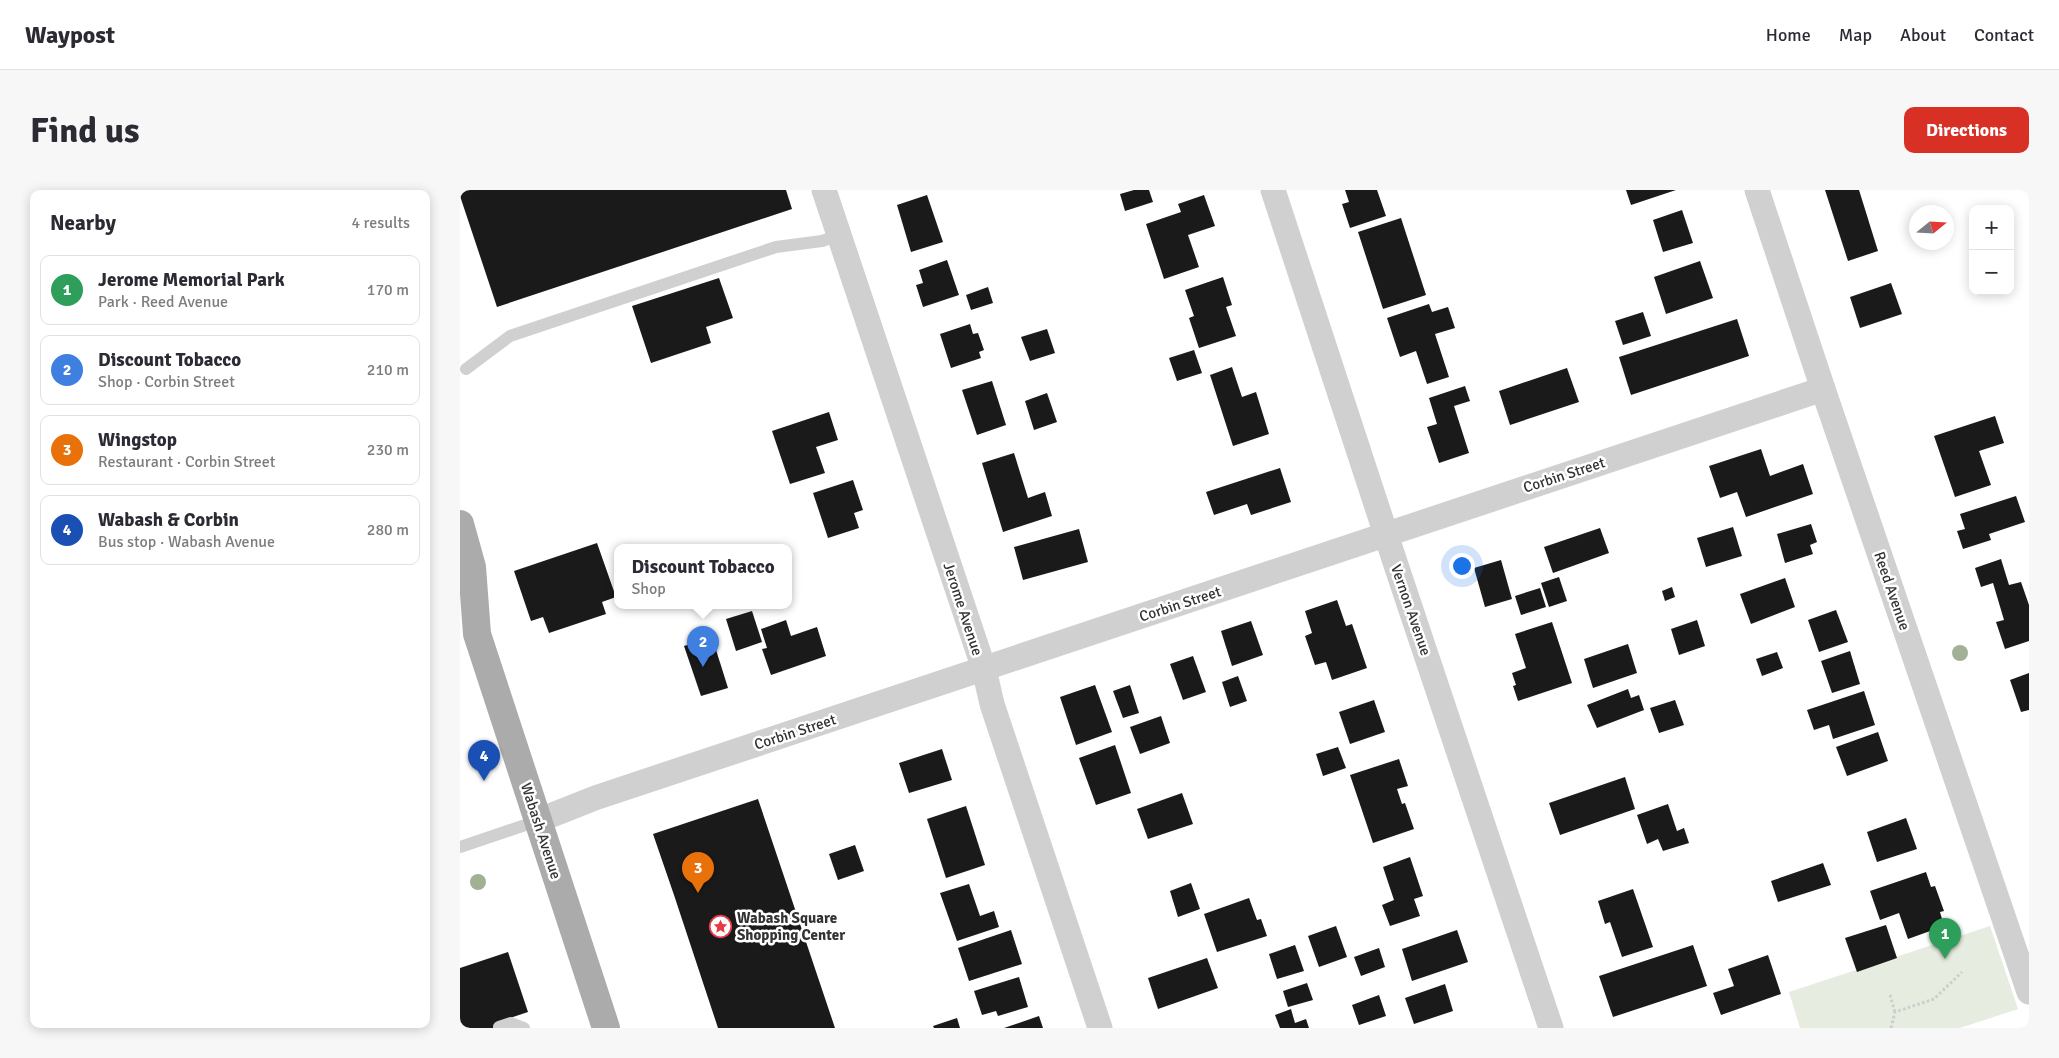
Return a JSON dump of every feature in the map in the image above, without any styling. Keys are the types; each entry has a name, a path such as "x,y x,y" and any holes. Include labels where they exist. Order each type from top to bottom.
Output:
{"main road":[{"name":"Wabash Avenue","path":"460,524 472,567 477,634 606,1028"},
{"name":"Wabash Avenue","path":"460,612 477,634"}],"street":[{"name":"Jerome Avenue","path":"824,190 984,670 992,704 1100,1028"},
{"name":"Vernon Avenue","path":"1273,190 1386,536 1552,1028"},
{"name":"Reed Avenue","path":"1757,190 2029,992"},
{"name":"Corbin Street","path":"537,821 572,806 1823,389"}],"lane":[{"path":"466,369 510,336 776,247 822,240 839,235"},
{"path":"460,847 537,821"},
{"path":"499,1027 511,1024 524,1028"}],"path":[{"path":"1895,1012 1934,999 1962,972"},
{"path":"1890,995 1895,1012 1891,1028"}],"shaded area":[{"path":"1990,926 2018,1009 1960,1028 1800,1028 1789,992"}],"building":[{"path":"466,190 786,190 792,209 497,307 460,196 460,192"},
{"path":"1134,190 1149,190 1153,202 1125,211 1120,194"},
{"path":"1345,190 1377,190 1386,216 1350,228 1342,204 1349,202"},
{"path":"1626,190 1676,190 1631,205"},
{"path":"1825,190 1859,190 1878,251 1848,261"},
{"path":"927,195 943,242 911,252 897,205"},
{"path":"1204,195 1215,226 1188,235 1199,267 1164,279 1146,224 1181,212 1178,204"},
{"path":"1682,210 1693,243 1663,252 1653,220"},
{"path":"1401,218 1426,295 1383,309 1358,232"},
{"path":"947,260 959,295 923,307 916,285 923,283 919,270"},
{"path":"1700,261 1713,298 1666,314 1654,277"},
{"path":"1223,277 1232,305 1226,307 1236,336 1199,348 1189,318 1194,316 1185,290"},
{"path":"719,278 733,318 706,327 711,343 651,363 632,306"},
{"path":"1891,283 1902,314 1860,328 1850,297"},
{"path":"988,287 993,303 971,310 966,295"},
{"path":"1429,304 1432,312 1448,307 1455,328 1435,334 1449,377 1427,384 1416,351 1400,357 1387,318"},
{"path":"1643,312 1651,336 1623,345 1615,321"},
{"path":"1737,319 1749,356 1631,395 1619,357"},
{"path":"970,324 973,334 978,333 984,350 979,352 981,358 951,368 940,334"},
{"path":"1047,329 1055,353 1030,361 1021,337"},
{"path":"1194,350 1202,373 1177,381 1169,358"},
{"path":"1232,367 1242,397 1256,392 1269,434 1233,446 1210,375"},
{"path":"1567,368 1579,402 1510,425 1499,391"},
{"path":"992,381 1006,425 977,435 962,390"},
{"path":"1465,386 1470,401 1454,406 1469,453 1439,463 1427,427 1437,424 1429,398"},
{"path":"1047,393 1057,422 1034,430 1025,401"},
{"path":"829,412 838,440 816,447 825,473 790,484 772,431"},
{"path":"1995,416 2004,443 1979,451 1991,485 1955,497 1934,436"},
{"path":"1761,449 1770,476 1803,464 1813,494 1746,517 1737,492 1720,498 1709,466"},
{"path":"1014,453 1028,498 1045,492 1052,516 1003,532 982,463"},
{"path":"1280,468 1291,502 1251,515 1247,504 1214,515 1206,492"},
{"path":"853,480 863,510 854,513 859,528 828,538 813,493"},
{"path":"2016,496 2025,522 1989,534 1991,540 1963,549 1957,531 1965,529 1960,514"},
{"path":"1811,524 1817,542 1810,545 1813,554 1785,563 1777,534"},
{"path":"1733,527 1742,556 1706,567 1697,538"},
{"path":"1600,528 1609,553 1553,573 1544,547"},
{"path":"1079,529 1088,562 1023,580 1014,547"},
{"path":"597,543 614,591 614,598 602,602 606,614 549,633 543,617 531,621 514,571"},
{"path":"2001,559 2009,585 2021,582 2029,605 2029,641 2005,649 1996,622 2004,620 1993,583 1981,587 1975,568"},
{"path":"1501,560 1512,599 1485,607 1474,568"},
{"path":"1559,577 1567,601 1549,607 1541,583"},
{"path":"1785,578 1795,607 1751,624 1740,594"},
{"path":"1672,587 1675,597 1665,601 1662,591"},
{"path":"1540,588 1546,607 1521,615 1515,596"},
{"path":"1337,600 1346,626 1352,624 1367,668 1332,680 1326,662 1315,665 1305,636 1312,633 1305,611"},
{"path":"1836,610 1848,642 1819,652 1808,620"},
{"path":"752,611 762,642 736,651 726,619"},
{"path":"786,620 791,636 817,627 826,656 771,675 762,649 767,648 761,629"},
{"path":"1697,620 1705,646 1679,655 1671,629"},
{"path":"1251,621 1263,655 1232,666 1221,631"},
{"path":"1552,622 1572,683 1518,701 1513,686 1516,685 1512,673 1526,668 1515,634"},
{"path":"712,637 728,688 701,696 684,646"},
{"path":"1628,644 1637,673 1593,688 1584,659"},
{"path":"1850,651 1860,684 1832,693 1821,661"},
{"path":"1777,652 1783,668 1762,676 1756,659"},
{"path":"1193,656 1206,692 1183,700 1170,664"},
{"path":"2029,673 2029,710 2021,712 2010,680"},
{"path":"1238,676 1247,701 1230,707 1222,682"},
{"path":"1095,685 1112,732 1076,745 1060,697"},
{"path":"1130,685 1139,713 1123,718 1113,691"},
{"path":"1628,689 1631,698 1639,695 1644,710 1597,728 1587,705"},
{"path":"1864,691 1875,725 1833,739 1829,725 1814,730 1807,710"},
{"path":"1374,700 1385,732 1350,744 1339,712"},
{"path":"1675,700 1684,725 1659,733 1650,708"},
{"path":"1161,716 1170,743 1140,754 1130,727"},
{"path":"1878,732 1888,761 1847,776 1836,747"},
{"path":"1115,745 1131,793 1096,805 1079,758"},
{"path":"1338,747 1346,768 1323,776 1316,754"},
{"path":"942,749 952,780 909,793 899,763"},
{"path":"1399,759 1408,786 1397,789 1402,804 1405,803 1414,829 1373,843 1350,775"},
{"path":"1625,777 1635,809 1560,835 1549,803"},
{"path":"1182,793 1193,824 1148,839 1137,809"},
{"path":"758,799 835,1028 718,1028 653,834"},
{"path":"1668,804 1677,831 1684,828 1689,843 1663,851 1658,839 1647,844 1637,815"},
{"path":"966,806 985,865 946,878 927,819"},
{"path":"1906,818 1917,849 1877,862 1867,832"},
{"path":"855,845 864,871 838,880 829,854"},
{"path":"1410,857 1423,896 1414,899 1420,916 1390,926 1382,905 1394,900 1383,867"},
{"path":"1823,863 1831,885 1778,902 1771,881"},
{"path":"1926,872 1931,887 1935,886 1944,911 1940,912 1944,926 1908,939 1899,913 1880,920 1870,891"},
{"path":"1191,883 1200,909 1178,917 1170,891"},
{"path":"969,884 980,916 994,911 999,927 957,941 940,893"},
{"path":"1633,889 1653,947 1622,957 1610,922 1605,924 1598,901"},
{"path":"1249,898 1257,920 1261,919 1267,936 1217,952 1204,914"},
{"path":"1886,925 1897,958 1857,972 1845,938"},
{"path":"1336,926 1347,957 1319,967 1308,936"},
{"path":"1011,930 1022,964 969,981 958,948"},
{"path":"1457,930 1468,962 1412,981 1402,949"},
{"path":"1295,945 1304,971 1277,979 1269,954"},
{"path":"1693,945 1707,986 1613,1017 1599,976"},
{"path":"1379,948 1385,967 1361,976 1354,957"},
{"path":"508,952 528,1012 495,1023 497,1028 460,1028 460,968"},
{"path":"1768,955 1781,994 1721,1015 1713,993 1734,986 1728,969"},
{"path":"1207,958 1218,988 1158,1009 1148,978"},
{"path":"1019,977 1028,1007 998,1016 996,1011 982,1015 974,991"},
{"path":"1307,983 1313,1000 1288,1007 1283,991"},
{"path":"1445,984 1453,1011 1414,1024 1405,998"},
{"path":"1379,995 1386,1016 1359,1025 1352,1005"},
{"path":"1291,1009 1295,1023 1306,1019 1309,1028 1280,1028 1275,1015"},
{"path":"1039,1016 1043,1028 1004,1028"},
{"path":"957,1018 960,1028 934,1028 933,1026"}],"place":[{"name":"Discount Tobacco","path":"703,667"},
{"name":"Wabash & Corbin","path":"484,781"},
{"name":"Wingstop","path":"698,893"},
{"name":"Wabash Square Shopping Center","path":"721,927"},
{"name":"Jerome Memorial Park","path":"1945,959"}]}
